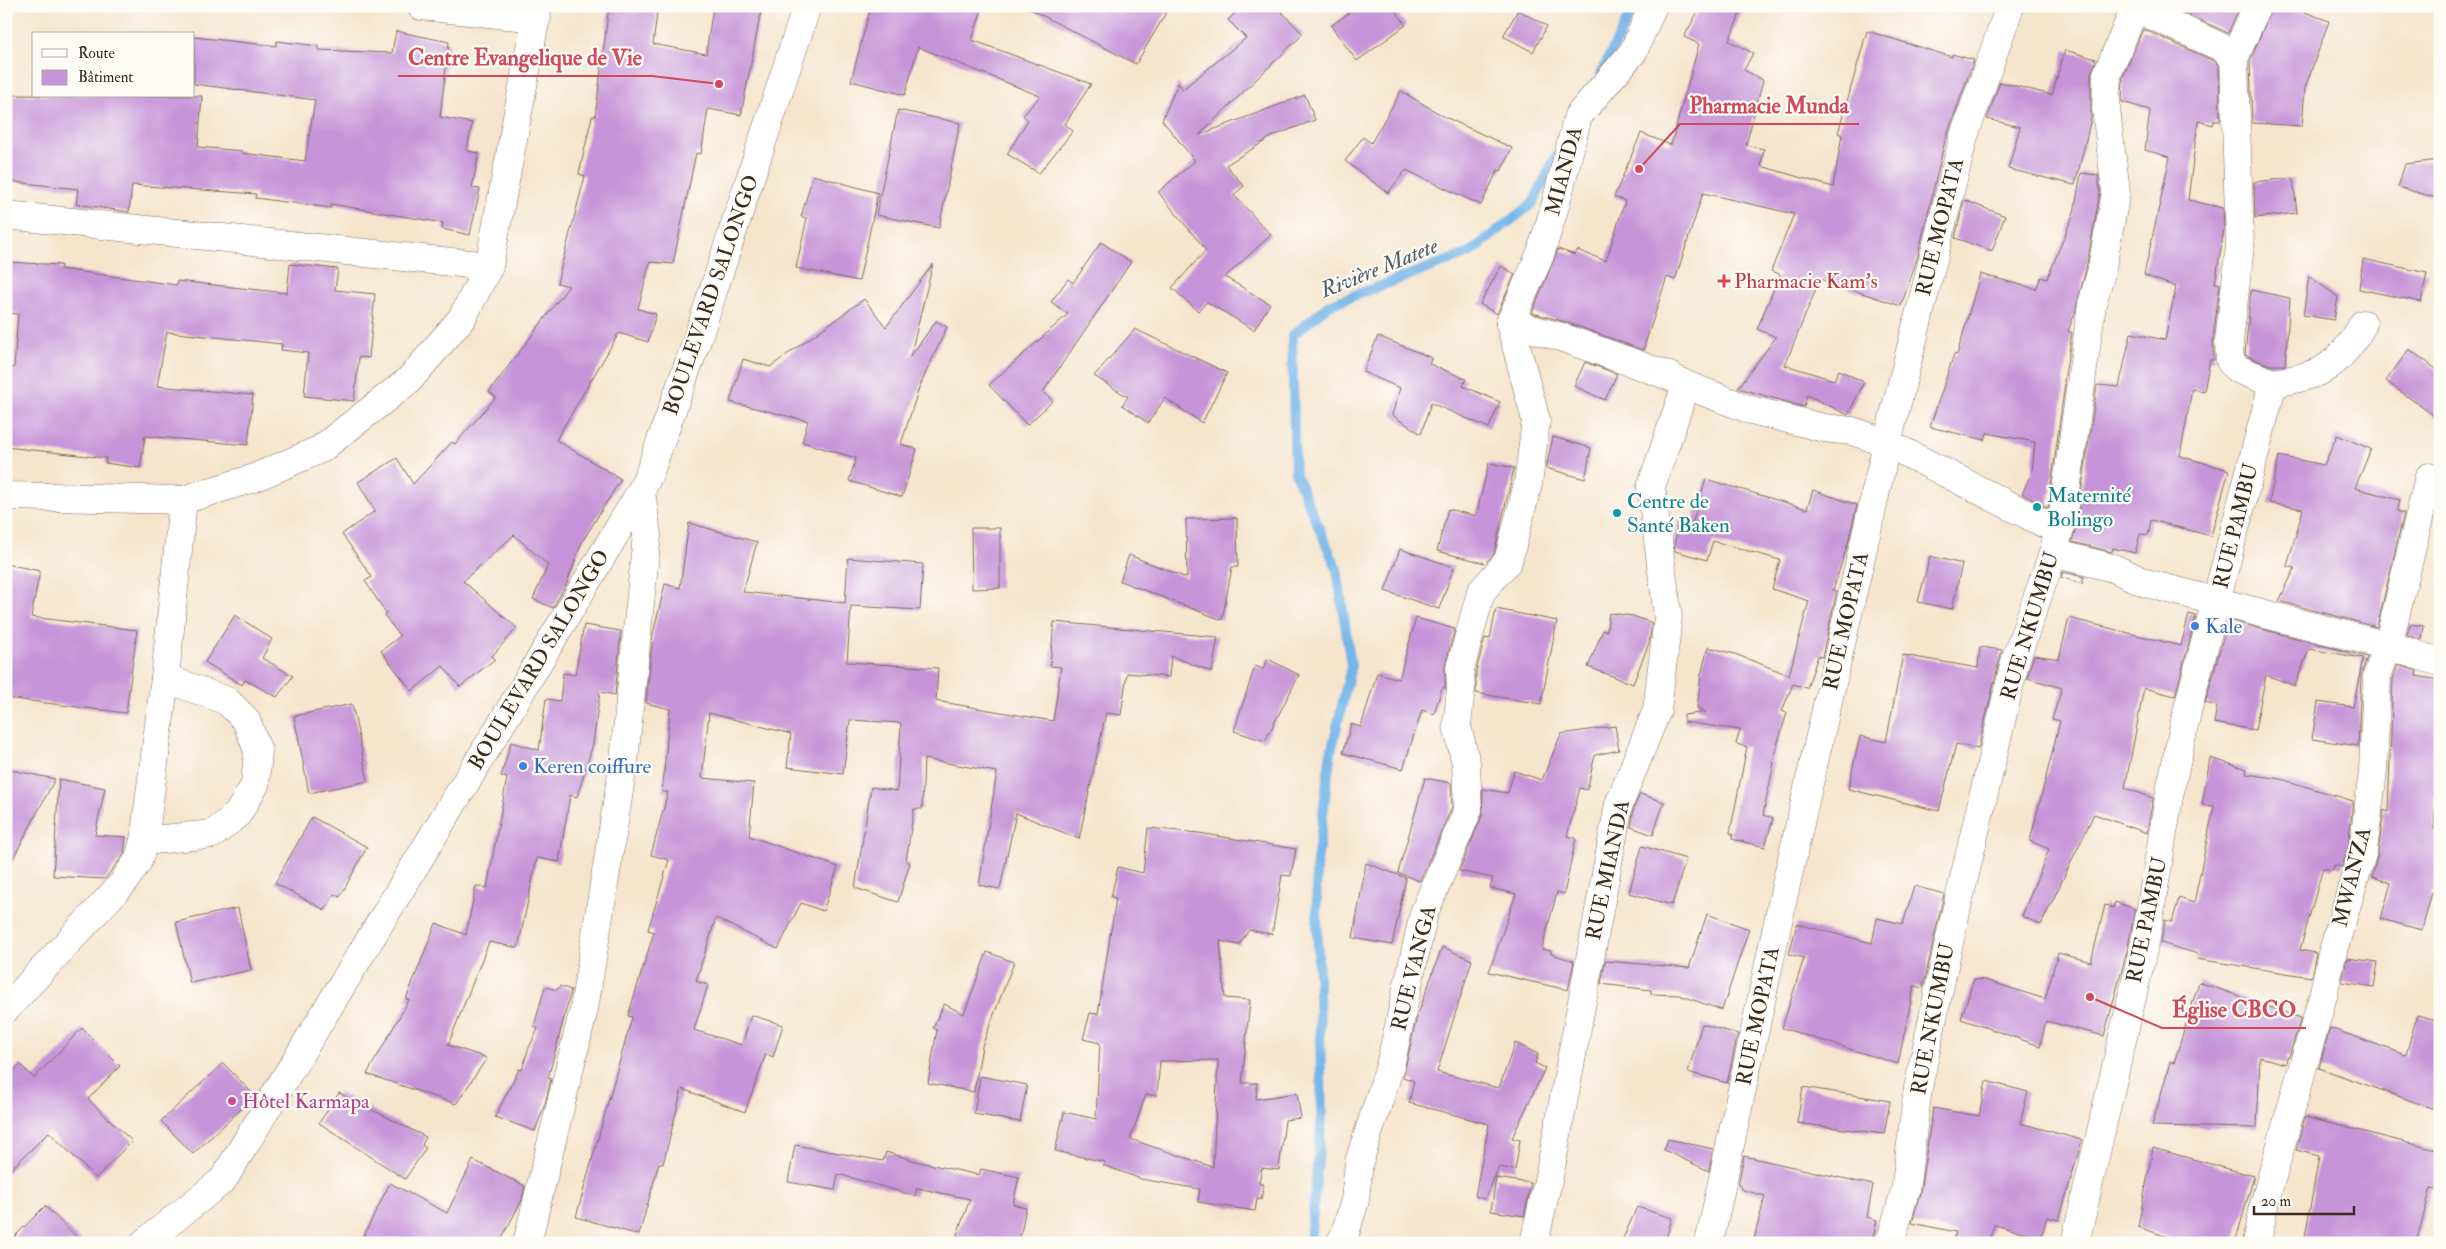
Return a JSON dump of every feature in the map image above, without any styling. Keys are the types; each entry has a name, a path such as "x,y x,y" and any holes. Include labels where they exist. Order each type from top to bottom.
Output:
{"street":[{"path":"6,496 183,500 254,478 321,449 409,380 462,318 489,266 537,12 421,6"},
{"name":"BOULEVARD SALONGO","path":"144,1243 223,1180 641,491 649,474 696,343 807,6"},
{"name":"MIANDA","path":"1510,323 1540,255 1556,203 1578,116 1633,52 1653,6"},
{"name":"RUE MOPATA","path":"1709,1243 1785,890 1887,443 1961,145 2010,6"},
{"path":"2257,6 2234,59 2240,246 2229,342 2230,361 2238,369 2273,383 2305,378 2332,364 2351,346 2363,324"},
{"path":"2133,7 2223,48 2234,59"},
{"name":"RUE NKUMBU","path":"1890,1243 1905,1191 1918,1088 1951,933 2016,658 2056,542 2092,304 2101,273 2116,192 2106,109 2107,74 2133,7"},
{"path":"6,216 489,266"},
{"path":"1510,323 1561,337 1669,376 1686,385 1751,410 1824,428 1852,431 1887,443 2056,542 2146,583 2388,646 2440,662"},
{"name":"RUE VANGA","path":"1340,1243 1344,1237 1355,1200 1359,1162 1390,1066 1424,913 1468,810 1466,763 1457,726 1461,689 1460,669 1481,592 1508,561 1528,484 1536,420 1510,323"},
{"name":"RUE PAMBU","path":"2075,1243 2146,937 2170,791 2187,712 2273,383"},
{"name":"RUE MIANDA","path":"1534,1243 1551,1167 1619,804 1657,710 1668,617 1651,487 1686,385"},
{"name":"MWANZA","path":"2257,1243 2265,1202 2323,996 2332,954 2363,851 2373,771 2377,676 2388,646 2429,477"},
{"path":"527,1243 584,1009 624,760 647,535 641,491"},
{"path":"6,1009 123,883 138,861 144,841 165,678 183,500"},
{"path":"144,841 213,834 237,815 255,785 258,751 246,720 227,701 165,678"}],"building":[{"path":"609,6 658,6 653,44 706,54 713,6 762,6 741,115 708,109 701,154 696,153 673,264 650,262 638,309 656,314 648,342 619,333 556,440 621,479 582,542 567,583 553,608 533,599 548,565 514,535 463,581 517,628 492,656 495,659 460,687 443,666 412,691 381,651 400,636 384,615 386,613 365,581 372,577 342,534 375,511 358,482 397,458 413,484 452,442 455,444 496,397 489,392 569,286 557,283 585,176 579,174 592,116 595,117"},
{"path":"871,6 983,6 972,40 1091,84 1065,124 1073,131 1039,173 1007,154 1028,120 1023,116 1040,96 918,47 905,95 851,81"},
{"path":"1024,6 1170,6 1136,64"},
{"path":"1242,6 1276,6 1303,34 1199,135 1305,95 1315,120 1273,136 1226,165 1244,186 1234,195 1271,235 1225,277 1270,304 1254,330 1207,302 1198,311 1172,288 1206,250 1158,192 1195,161 1162,120 1178,83 1183,89 1246,38 1228,20"},
{"path":"1358,6 1392,6 1406,25 1357,61 1331,26"},
{"path":"1701,6 1743,6 1729,41 1753,53 1744,70 1763,80 1746,145 1764,149 1761,166 1833,187 1842,135 1838,133 1867,31 1952,57 1952,54 1974,60 1945,141 1917,259 1901,306 1820,279 1785,365 1834,380 1839,370 1864,382 1848,415 1807,395 1804,407 1738,388 1776,337 1757,329 1780,274 1771,271 1794,214 1703,193 1675,280 1667,277 1643,350 1566,322 1532,313 1558,249 1575,255 1577,250 1606,261 1625,201 1614,197 1641,133 1671,145 1699,44 1684,37"},
{"path":"2169,6 2240,6 2228,33"},
{"path":"2272,6 2288,6 2329,21 2305,88 2302,126 2252,123 2250,62"},
{"path":"1518,10 1547,26 1533,52 1503,36"},
{"path":"2143,29 2214,61 2219,66 2220,121 2214,121 2213,125 2198,121 2188,200 2223,208 2224,230 2215,283 2220,284 2213,340 2214,360 2210,360 2204,391 2192,389 2180,456 2229,470 2211,536 2151,520 2148,535 2140,534 2135,553 2113,548 2112,552 2072,542 2077,522 2097,385 2119,387 2131,333 2165,340 2176,287 2144,275 2170,157 2145,150 2150,110 2122,102 2123,77"},
{"path":"396,31 449,42 440,117 472,123 467,151 479,153 472,188 480,189 470,235 442,229 443,223 331,204 331,208 255,198 256,194 132,185 129,212 76,204 78,189 6,181 6,95 32,95 32,98 195,98 195,96 202,96 198,147 242,151 242,153 305,161 315,100 195,84 195,37 276,46 277,41 318,46 318,50 392,53"},
{"path":"2065,50 2096,59 2091,74 2091,119 2075,185 2008,169 2020,127 1987,119 2000,82 2052,95"},
{"path":"1401,91 1445,117 1512,148 1501,171 1498,170 1481,205 1406,170 1388,193 1345,161 1363,137 1371,143"},
{"path":"898,110 960,123 939,228 876,215"},
{"path":"2440,160 2440,199 2398,187 2405,164"},
{"path":"2081,173 2098,175 2100,192 2086,269 2075,313 2068,331 2072,333 2048,508 2022,494 2032,471 2035,442 1987,433 1985,440 1930,427 1954,354 1957,355 1980,274 2036,289 2041,277 2047,279 2074,213"},
{"path":"813,175 878,193 859,281 796,268 807,218 801,217"},
{"path":"2293,178 2297,213 2255,218 2254,182"},
{"path":"1964,200 2005,216 1992,251 1955,238"},
{"path":"1101,242 1131,262 1043,392 1053,401 1027,425 989,385 1068,314 1051,302 1068,279 1073,283"},
{"path":"2363,259 2427,273 2421,302 2359,289"},
{"path":"6,262 61,265 60,269 177,285 177,281 287,293 290,264 338,269 335,290 375,294 369,358 359,357 354,401 304,396 308,353 281,350 282,344 167,332 157,386 253,395 248,445 145,436 140,468 105,463 106,458 6,447 6,367 14,368 18,314 6,313"},
{"path":"933,264 910,357 936,321 947,327 919,388 901,444 917,449 902,497 849,481 856,458 802,442 808,421 730,402 743,359 770,367 864,299 886,327"},
{"path":"1501,266 1515,274 1497,314 1480,304"},
{"path":"2309,276 2338,297 2334,320 2303,315"},
{"path":"2251,290 2290,298 2285,365 2269,365 2245,355"},
{"path":"1135,329 1227,373 1202,423 1165,398 1148,423 1122,405 1128,397 1094,376"},
{"path":"1378,336 1432,358 1429,364 1466,379 1463,386 1500,402 1489,428 1431,403 1421,434 1392,415 1400,388 1363,372"},
{"path":"2409,349 2440,372 2440,420 2386,381"},
{"path":"1585,362 1617,374 1605,400 1574,386"},
{"path":"2337,435 2371,449 2355,488 2400,500 2397,511 2404,513 2377,627 2279,601 2295,568 2287,566 2303,509 2269,503 2279,456 2324,465"},
{"path":"1553,437 1591,448 1585,479 1546,468"},
{"path":"1489,463 1514,468 1494,554 1485,563 1437,551 1448,509 1476,516"},
{"path":"1706,479 1807,509 1813,490 1857,505 1848,543 1833,590 1837,591 1822,657 1818,656 1807,688 1793,684 1782,711 1787,713 1772,762 1774,763 1763,815 1773,818 1765,847 1732,839 1733,834 1730,833 1747,747 1736,744 1740,730 1684,722 1684,715 1706,712 1697,708 1701,675 1708,647 1735,654 1789,675 1809,601 1772,589 1780,560 1713,541 1707,560 1675,551 1674,544 1680,521 1692,524"},
{"path":"1237,518 1238,567 1232,567 1222,620 1120,581 1129,555 1187,578 1186,519"},
{"path":"689,523 757,542 743,592 845,603 848,558 923,564 920,610 851,606 847,662 938,668 936,701 1053,721 1061,667 1050,666 1054,622 1218,637 1212,672 1171,656 1169,677 1127,673 1121,715 1106,713 1079,839 1016,813 1000,889 979,885 997,772 924,759 922,809 914,809 906,861 910,863 898,902 855,888 871,787 897,791 901,723 850,720 843,774 787,767 791,734 709,713 702,778 754,783 749,836 838,867 823,911 801,903 778,949 716,918 696,981 708,985 694,1030 742,1045 751,1015 783,1025 773,1057 766,1054 745,1112 682,1089 663,1164 659,1163 639,1235 576,1217 632,1017 628,1016 654,932 648,930 669,860 651,855 668,792 662,792 670,709 646,703 653,634 665,584 680,588"},
{"path":"971,528 1000,528 1000,588 972,589"},
{"path":"1400,549 1454,567 1439,609 1385,591"},
{"path":"1930,556 1962,564 1952,609 1918,602"},
{"path":"6,564 40,571 31,617 137,630 126,713 6,698"},
{"path":"2063,572 2084,577 2082,584 2061,577"},
{"path":"1496,609 1557,621 1541,704 1476,693 1476,671 1485,638 1490,639"},
{"path":"1609,613 1633,616 1652,623 1649,643 1633,684 1588,667 1603,630 1607,631"},
{"path":"2189,614 2196,616 2175,696 2144,688 2125,788 2153,798 2147,833 2094,814 2041,925 2022,916 2049,849 2030,841 2060,721 2052,719 2062,688 2027,678 2034,655 2059,659 2069,618 2181,646"},
{"path":"235,615 272,639 262,658 293,676 277,697 245,680 242,685 205,662"},
{"path":"1416,618 1455,629 1445,665 1445,688 1442,688 1434,714 1422,710 1403,769 1343,753 1351,724 1361,727 1377,673 1399,679"},
{"path":"2228,620 2367,657 2361,675 2358,746 2312,739 2318,702 2353,707 2363,658 2309,649 2295,686 2266,675 2255,730 2214,723 2217,706 2205,703"},
{"path":"2410,624 2424,626 2422,640 2407,635"},
{"path":"584,625 621,631 615,695 600,692 593,744 577,797 570,795 559,862 537,858 518,948 489,942 448,1045 487,1058 456,1104 367,1074 409,1000 406,999 436,923 466,935 476,886 487,888 507,778 501,776 511,742 539,750 546,699 560,701 563,673 575,675"},
{"path":"1980,647 2002,650 1978,749 1956,744 1939,811 1848,789 1860,736 1886,742 1903,655 1978,668"},
{"path":"1268,659 1299,675 1265,741 1234,731 1255,666 1263,669"},
{"path":"2398,665 2417,671 2416,676 2440,680 2440,778 2437,777 2434,829 2440,830 2440,894 2432,892 2422,930 2381,919 2391,883 2372,877 2378,853 2384,810 2388,812 2393,679"},
{"path":"352,704 368,781 309,793 294,716"},
{"path":"1615,726 1619,750 1595,755 1587,790 1580,788 1567,836 1576,838 1564,894 1557,892 1542,949 1551,951 1551,954 1574,961 1568,990 1489,972 1516,894 1490,888 1493,878 1459,871 1482,816 1483,789 1508,793 1514,771 1542,780 1561,734"},
{"path":"2210,758 2247,769 2246,774 2281,779 2353,801 2348,848 2342,867 2334,865 2333,870 2323,868 2300,950 2316,953 2311,977 2197,959 2198,954 2161,943 2165,920 2172,922 2179,898 2194,903 2214,806 2202,805"},
{"path":"6,769 55,779 6,872"},
{"path":"1425,778 1451,783 1452,807 1420,881 1398,873"},
{"path":"59,779 105,788 95,835 126,837 124,854 105,879 53,876"},
{"path":"1640,794 1664,802 1653,835 1631,827 1634,808"},
{"path":"312,817 367,847 340,897 334,894 325,910 275,883"},
{"path":"1148,828 1199,833 1296,849 1291,876 1282,875 1272,934 1249,930 1239,945 1220,941 1225,998 1250,1000 1242,1083 1257,1083 1256,1099 1297,1093 1301,1118 1285,1120 1279,1170 1262,1168 1259,1183 1264,1185 1261,1200 1257,1199 1255,1211 1198,1202 1200,1189 1141,1179 1103,1165 1105,1162 1055,1151 1064,1112 1096,1119 1100,1043 1083,1039 1090,1013 1098,1014 1116,898 1111,897 1118,867 1143,873","holes":["1218,1060 1213,1167 1130,1139 1146,1095 1157,1095 1160,1061"]},
{"path":"1642,846 1686,859 1672,905 1629,893"},
{"path":"1366,863 1406,878 1392,945 1353,938"},
{"path":"1914,886 1944,894 1923,988 1914,986 1898,1064 1782,1028 1804,958 1789,954 1797,924 1872,943 1877,918 1903,924"},
{"path":"2115,902 2135,909 2128,947 2104,1036 2046,1021 2040,1046 1961,1019 1974,979 1985,980 2045,999 2058,953 2091,962 2105,905 2113,908"},
{"path":"238,908 251,970 190,983 176,922"},
{"path":"1707,914 1749,929 1722,1010 1679,995 1651,994 1651,990 1601,984 1605,961 1689,968"},
{"path":"1442,947 1472,960 1437,1072 1499,1088 1515,1043 1538,1054 1535,1063 1545,1068 1512,1138 1520,1140 1515,1170 1499,1167 1485,1199 1475,1196 1489,1124 1409,1103 1414,1081 1403,1077 1417,1017"},
{"path":"987,952 1014,962 982,1046 974,1092 928,1083 937,1030 933,1028 944,1004 964,1014"},
{"path":"2347,958 2378,962 2374,987 2342,982"},
{"path":"2199,982 2301,1018 2286,1064 2260,1057 2257,1128 2152,1126 2170,1062 2174,1063"},
{"path":"560,986 571,990 548,1078 551,1079 545,1104 535,1131 495,1117 519,1069 522,1070 528,1050 538,1029 534,1026 545,987 557,990"},
{"path":"2417,1015 2440,1021 2440,1111 2319,1068 2330,1028 2406,1055"},
{"path":"1702,1024 1738,1034 1727,1083 1688,1072"},
{"path":"82,1028 120,1066 88,1099 132,1141 96,1178 49,1132 6,1174 6,1078 20,1064 34,1078"},
{"path":"223,1063 255,1096 193,1154 161,1121"},
{"path":"980,1076 1027,1085 1020,1122 974,1114"},
{"path":"1986,1081 2028,1092 2020,1123 2082,1140 2059,1220 2047,1217 2041,1237 1994,1225 1988,1243 1952,1243 1956,1232 1912,1223 1920,1193 1933,1108 1979,1116"},
{"path":"1803,1087 1890,1101 1884,1134 1797,1123"},
{"path":"339,1093 426,1137 422,1145 426,1148 405,1179 319,1123"},
{"path":"2305,1117 2440,1151 2440,1190 2431,1188 2416,1243 2304,1243 2319,1156 2296,1150"},
{"path":"1668,1139 1713,1149 1709,1171 1664,1150"},
{"path":"795,1145 883,1161 886,1152 919,1162 979,1175 981,1169 1019,1177 1013,1204 1026,1208 1019,1243 954,1243 970,1199 917,1188 915,1196 838,1174 835,1190 788,1182"},
{"path":"2153,1148 2254,1176 2235,1243 2186,1243 2138,1227"},
{"path":"1744,1156 1873,1185 1867,1217 1877,1220 1872,1243 1753,1243 1765,1196 1740,1189 1741,1186 1738,1185"},
{"path":"473,1160 525,1186 522,1200 499,1243 360,1243 390,1183 447,1213"},
{"path":"1496,1178 1531,1183 1524,1216 1491,1211"},
{"path":"45,1206 83,1243 8,1243"},
{"path":"1637,1207 1672,1218 1665,1243 1621,1243"}],"waterway":[{"name":"Rivière Matete","path":"1601,73 1634,6"},
{"name":"Rivière Matete","path":"1310,1243 1322,1117 1316,871 1330,757 1351,666 1337,569 1295,473 1292,336 1329,305 1469,253 1533,203 1557,154"}],"place":[{"name":"Centre Evangelique de Vie","path":"719,84"},
{"name":"Pharmacie Munda","path":"1639,169"},
{"name":"Pharmacie Kam's","path":"1724,281"},
{"name":"Maternité Bolingo","path":"2037,507"},
{"name":"Centre de Santé Baken","path":"1617,513"},
{"name":"Kale","path":"2195,626"},
{"name":"Keren coiffure","path":"523,766"},
{"name":"Église CBCO","path":"2090,997"},
{"name":"Hôtel Karmapa","path":"232,1101"}]}
